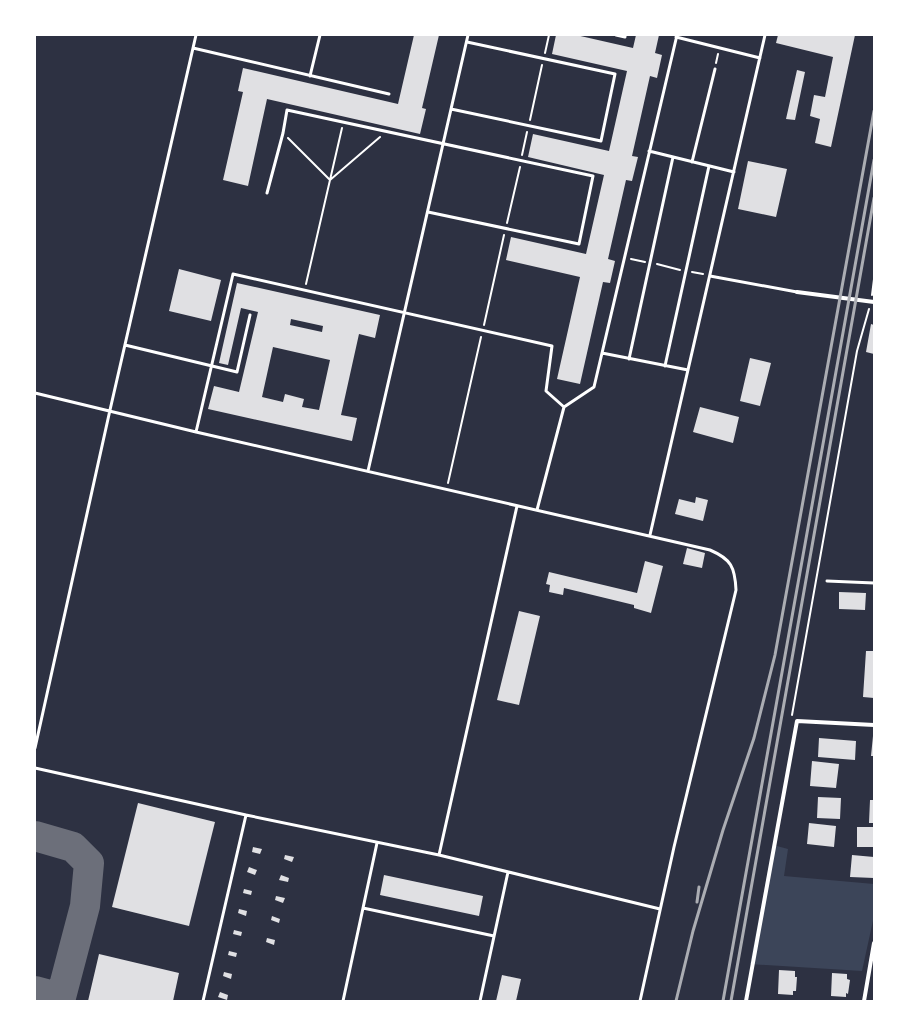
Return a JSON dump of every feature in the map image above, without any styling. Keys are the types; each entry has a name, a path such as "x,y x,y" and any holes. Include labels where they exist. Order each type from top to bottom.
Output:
{"street":[{"path":"797,292 873,302"},
{"path":"746,1001 797,721 874,725"},
{"path":"864,1001 874,943"}],"lane":[{"path":"35,748 110,410 196,35"},
{"path":"310,76 320,35"},
{"path":"368,471 468,35"},
{"path":"616,35 625,37 625,35"},
{"path":"650,535 765,35"},
{"path":"537,510 564,407 594,387 676,36 760,58"},
{"path":"451,109 601,141 615,74 467,42"},
{"path":"193,48 390,94"},
{"path":"692,162 715,68"},
{"path":"268,193 283,133 287,110 443,145 593,176 579,244 428,212"},
{"path":"649,151 734,172"},
{"path":"629,359 673,157"},
{"path":"665,366 709,166"},
{"path":"196,432 234,274 404,314 552,346 546,391 564,407"},
{"path":"710,276 797,292"},
{"path":"125,345 237,372 250,315"},
{"path":"602,353 688,370"},
{"path":"35,393 447,490 650,535 710,550 723,555 730,564 735,576 736,590 660,909 640,1001"},
{"path":"440,855 517,506"},
{"path":"827,581 874,583"},
{"path":"35,768 246,815 440,855 660,909"},
{"path":"203,1001 246,815"},
{"path":"343,1001 377,843"},
{"path":"480,1001 508,872"},
{"path":"363,908 494,936"}],"path":[{"path":"447,490 549,35"},
{"path":"715,68 720,48"},
{"path":"305,291 344,122"},
{"path":"330,180 386,132"},
{"path":"283,133 330,180"},
{"path":"624,257 710,276"},
{"path":"791,721 857,351 873,302 874,278"}],"shaded area":[{"path":"773,845 788,849 784,876 874,884 874,916 862,971 750,964"}],"building":[{"path":"414,35 439,35 422,108 426,109 420,134 267,99 248,186 223,180 243,92 238,91 243,68 398,104"},
{"path":"556,35 576,35 633,48 636,35 659,35 655,53 662,55 657,78 650,76 632,156 638,157 632,181 626,180 608,259 615,261 610,283 603,282 580,384 557,379 580,277 506,260 511,237 586,254 604,175 528,157 533,134 609,151 627,71 552,54"},
{"path":"778,35 855,35 831,147 815,143 820,119 810,116 814,95 825,97 833,57 776,43"},
{"path":"797,70 805,72 795,120 786,119"},
{"path":"748,161 787,169 776,217 738,209"},
{"path":"179,269 221,280 211,321 169,311"},
{"path":"237,283 380,315 375,338 359,334 341,415 357,418 352,441 208,409 214,386 239,392 258,312 241,308 228,365 219,363","holes":["291,319 323,326 322,332 290,325","273,347 330,360 319,410 302,407 304,399 285,394 283,402 262,397"]},
{"path":"871,324 874,325 874,354 866,352"},
{"path":"750,358 771,363 760,406 740,401"},
{"path":"700,407 739,417 733,443 693,432"},
{"path":"696,497 708,500 703,521 675,514 679,499 695,503"},
{"path":"687,548 705,553 702,568 683,564"},
{"path":"645,561 663,566 651,613 634,608 634,605 564,588 563,595 549,592 550,585 546,584 549,572 637,593"},
{"path":"839,592 866,593 865,610 839,609"},
{"path":"519,611 540,616 519,705 497,700"},
{"path":"866,651 874,651 874,698 863,697"},
{"path":"873,736 874,756 871,756"},
{"path":"819,738 856,741 855,760 818,757"},
{"path":"812,761 839,764 836,788 810,786"},
{"path":"818,797 841,798 840,819 817,818"},
{"path":"870,800 874,800 874,823 869,823"},
{"path":"138,803 215,822 189,926 112,907"},
{"path":"809,823 836,826 834,847 807,844"},
{"path":"857,827 874,827 874,847 857,847"},
{"path":"253,847 262,849 260,854 252,852"},
{"path":"285,855 294,857 292,862 284,859"},
{"path":"852,855 874,857 874,878 850,877"},
{"path":"249,867 257,870 255,875 247,872"},
{"path":"281,875 289,878 288,882 279,880"},
{"path":"384,875 483,896 479,916 380,895"},
{"path":"244,889 252,891 251,895 243,893"},
{"path":"276,896 285,898 283,903 275,900"},
{"path":"239,909 247,911 246,916 238,913"},
{"path":"272,916 280,919 279,923 271,920"},
{"path":"234,930 242,932 241,936 233,934"},
{"path":"267,938 275,940 274,945 266,942"},
{"path":"229,951 237,953 236,957 228,955"},
{"path":"99,954 179,973 173,1001 88,1001"},
{"path":"779,970 795,971 795,977 797,977 796,991 793,991 793,995 778,994"},
{"path":"224,972 232,974 231,979 223,976"},
{"path":"832,973 847,974 847,979 850,980 848,994 846,993 846,997 831,996"},
{"path":"502,975 521,979 516,1001 496,1001"},
{"path":"220,992 228,995 227,1000 218,997"}],"taxiway":[{"path":"35,836 73,847 89,863 85,906 60,1001"},
{"path":"35,991 61,998"}],"railway":[{"path":"676,1001 693,931 723,830 754,738 775,655 874,111"},
{"path":"723,1001 874,160"},
{"path":"731,1001 874,198"},
{"path":"697,902 699,887"}]}
